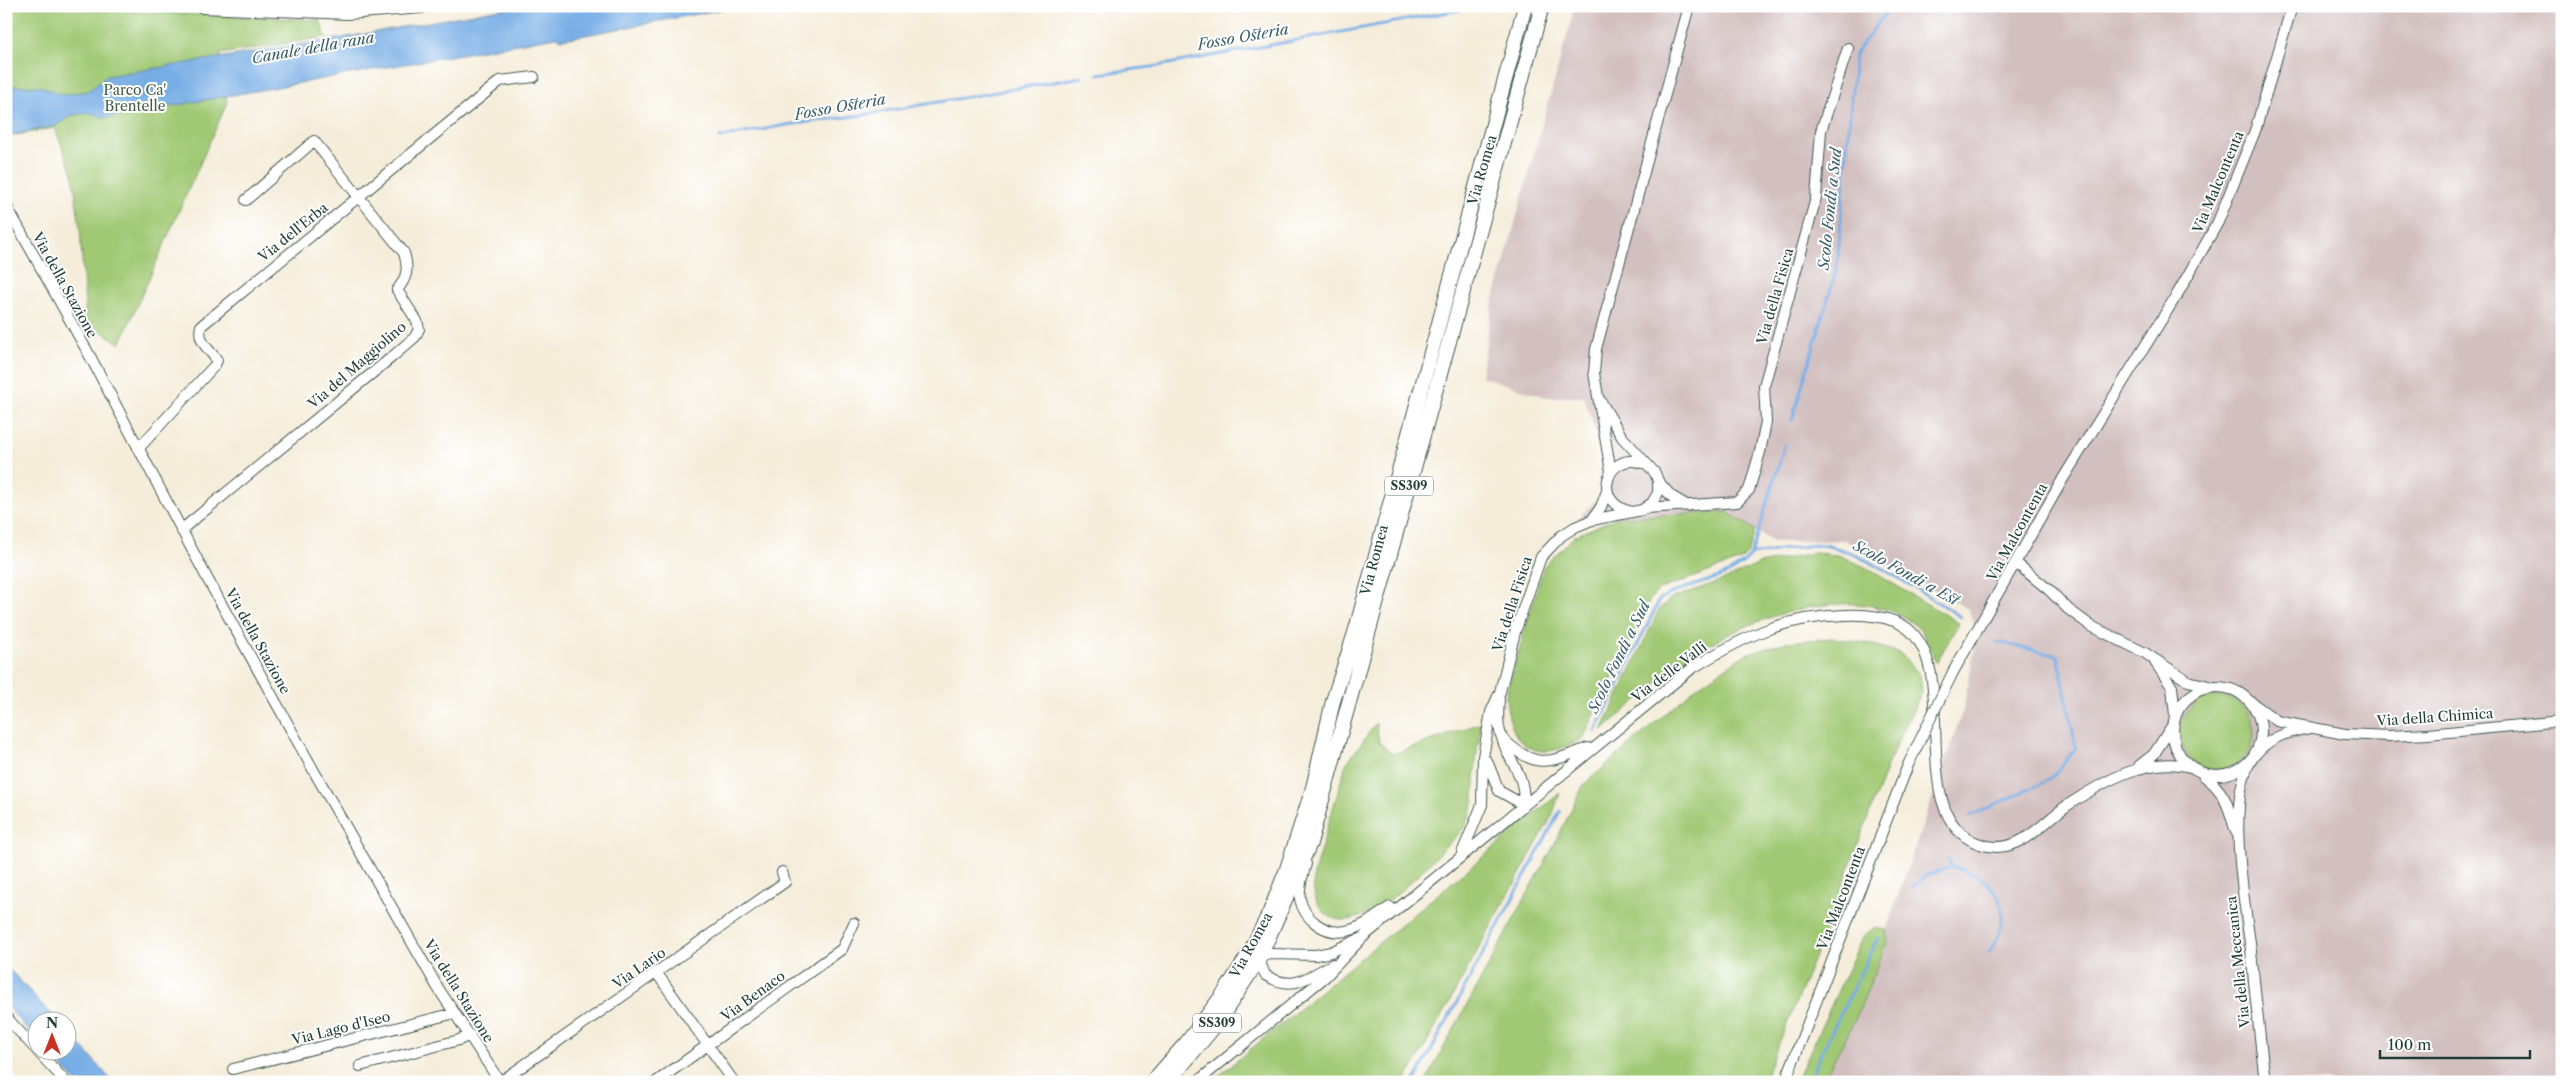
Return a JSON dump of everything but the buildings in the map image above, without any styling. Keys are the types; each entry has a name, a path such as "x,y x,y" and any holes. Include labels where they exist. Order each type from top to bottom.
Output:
{"main road":[{"path":"203,6 348,12 421,6"},
{"name":"Via Romea","path":"1152,1082 1188,1041 1254,957 1287,869 1313,788 1333,700 1355,633 1526,6"},
{"name":"Via Romea","path":"1168,1082 1218,1022 1254,957 1310,842 1542,6"}],"street":[{"path":"1611,472 1594,374 1596,349 1689,6"},
{"name":"Via Malcontenta","path":"1785,1082 1908,766 1953,672 2064,477 2178,293 2218,222 2255,131 2292,6"},
{"name":"Via della Fisica","path":"1485,740 1486,758 1493,782 1505,796 1524,805 1524,786 1521,775 1501,738 1498,714 1500,692 1515,632 1541,557 1562,536 1592,520 1646,508 1737,502 1749,490 1766,422 1764,386 1816,198 1821,131 1848,48"},
{"name":"Via dell'Erba","path":"138,449 215,365 216,360 200,341 201,326 500,81 534,77"},
{"name":"Via del Maggiolino","path":"181,530 392,357 415,336 419,329 417,321 397,290 406,279 407,263 404,253 314,141 246,200"},
{"name":"Via della Stazione","path":"6,205 181,530 315,773 438,988 500,1082"},
{"path":"1600,400 1622,437 1643,462 1653,470 1658,481 1671,496 1689,506"},
{"path":"1592,520 1601,507 1608,491 1608,479 1611,472 1624,462 1632,460 1643,462"},
{"path":"1646,508 1656,496 1658,481"},
{"path":"1608,491 1615,505 1630,512"},
{"path":"2016,563 2079,618 2150,656 2188,681 2239,693 2251,702 2258,716 2261,735 2253,757 2245,767 2227,774 2213,776 2195,770 2177,751 2173,738 2175,720 2172,687 2150,656"},
{"name":"Via delle Valli","path":"1198,1082 1313,987 1363,937 1691,669 1731,645 1760,631 1797,620 1856,614 1886,619 1906,627 1919,640 1929,664 1944,809 1952,824 1965,836 1985,845 2000,847 2019,843 2039,830 2069,804 2134,770 2154,754 2175,720"},
{"path":"2175,720 2182,704 2194,693 2200,690 2223,688"},
{"name":"Via della Fisica","path":"1460,857 1482,805 1485,740 1491,712 1500,692"},
{"name":"Via della Chimica","path":"2251,702 2277,721 2345,734 2389,736 2562,721"},
{"name":"Via della Chimica","path":"2253,757 2276,736 2310,728"},
{"path":"1501,738 1519,754 1539,762 1555,760 1596,746"},
{"name":"Via della Meccanica","path":"2238,840 2243,783 2253,757"},
{"name":"Via delle Valli","path":"2134,770 2164,763 2195,770"},
{"name":"Via della Meccanica","path":"2195,770 2217,786 2225,797 2238,840 2265,1082"},
{"name":"Via delle Valli","path":"1310,842 1300,898 1305,913 1315,925 1328,930 1344,932 1370,922 1389,907 1415,894"},
{"name":"Via Lario","path":"500,1082 784,882 782,872"},
{"name":"Via Benaco","path":"656,1082 842,949 854,923"},
{"name":"Via delle Valli","path":"1340,961 1303,981 1286,984 1265,975 1254,957 1271,954 1316,955 1331,952 1363,937"},
{"path":"656,972 734,1082"},
{"name":"Via Lago d'Iseo","path":"233,1069 455,1014"},
{"path":"6,1017 66,1082"},
{"path":"360,1066 459,1040 470,1035"}],"shaded area":[{"path":"1575,6 2562,6 2562,1082 1822,1082 1855,1020 1876,968 1886,949 1886,930 1964,707 1977,634 1968,609 1845,540 1773,542 1727,512 1577,519 1598,498 1606,461 1584,397 1545,397 1481,376 1492,306"}],"green space":[{"name":"Parco Ca' Brentelle","path":"6,6 320,20 326,37 220,54 227,103 120,344 86,321 80,229 73,175 55,128 6,137"},
{"path":"1727,512 1755,530 1748,553 1741,560 1658,590 1650,600 1583,739 1566,747 1551,751 1528,747 1519,739 1513,728 1508,713 1506,695 1544,566 1574,536 1618,517"},
{"path":"1814,553 1838,555 1865,567 1959,623 1936,663 1920,630 1911,622 1887,610 1860,604 1831,604 1800,609 1741,629 1693,655 1670,672 1602,730 1660,608 1670,599 1729,578 1759,564"},
{"path":"1832,638 1871,644 1900,653 1920,675 1922,691 1889,761 1829,922 1763,1082 1425,1082 1552,849 1584,784 1698,686 1746,654 1787,642"},
{"path":"2217,696 2238,702 2248,712 2254,733 2248,754 2238,764 2217,770 2196,764 2186,754 2180,733 2186,712 2196,702"},
{"path":"1376,723 1379,742 1393,754 1481,723 1476,756 1472,809 1461,831 1405,887 1372,911 1355,918 1339,920 1326,914 1318,905 1314,890 1314,873 1346,764"},
{"path":"1560,793 1552,816 1405,1082 1211,1082"},
{"path":"1874,928 1886,930 1888,940 1855,1020 1822,1082 1796,1082 1863,936"}],"water":[{"name":"Canale della rana","path":"516,6 740,6 575,37 562,39 556,37 105,118 92,113 72,115 55,126 6,136 6,86 40,86 62,95 88,91 107,76 353,36"},
{"path":"6,966 48,1010 28,1010 28,1030 6,1005"},
{"path":"78,1042 113,1082 76,1082 55,1060 78,1060"}],"waterway":[{"name":"Fosso Osteria","path":"1098,74 1152,67 1481,6"},
{"name":"Scolo Fondi a Sud","path":"1792,420 1837,268 1855,54 1891,6"},
{"name":"Fosso Osteria","path":"720,138 786,125 863,115 1082,77"},
{"name":"Scolo Fondi a Sud","path":"1595,732 1660,599 1671,593 1732,571 1751,555 1785,445"},
{"name":"Scolo Fondi a Est","path":"1751,555 1819,545 1834,547 1851,553 1911,585 1961,617"},
{"name":"Scolo Fondi a Est","path":"1970,816 2051,779 2076,748 2058,656 1998,642"},
{"name":"Scolo Fondi a Sud","path":"1414,1082 1560,811"},
{"name":"Scolo Fondi a Est","path":"1913,887 1925,876 1951,867 1948,859"},
{"name":"Scolo Fondi a Est","path":"1951,867 1968,872 1981,879 1992,887 1999,898 2002,910 2002,923 1989,952"},
{"path":"1807,1082 1878,938"}]}
